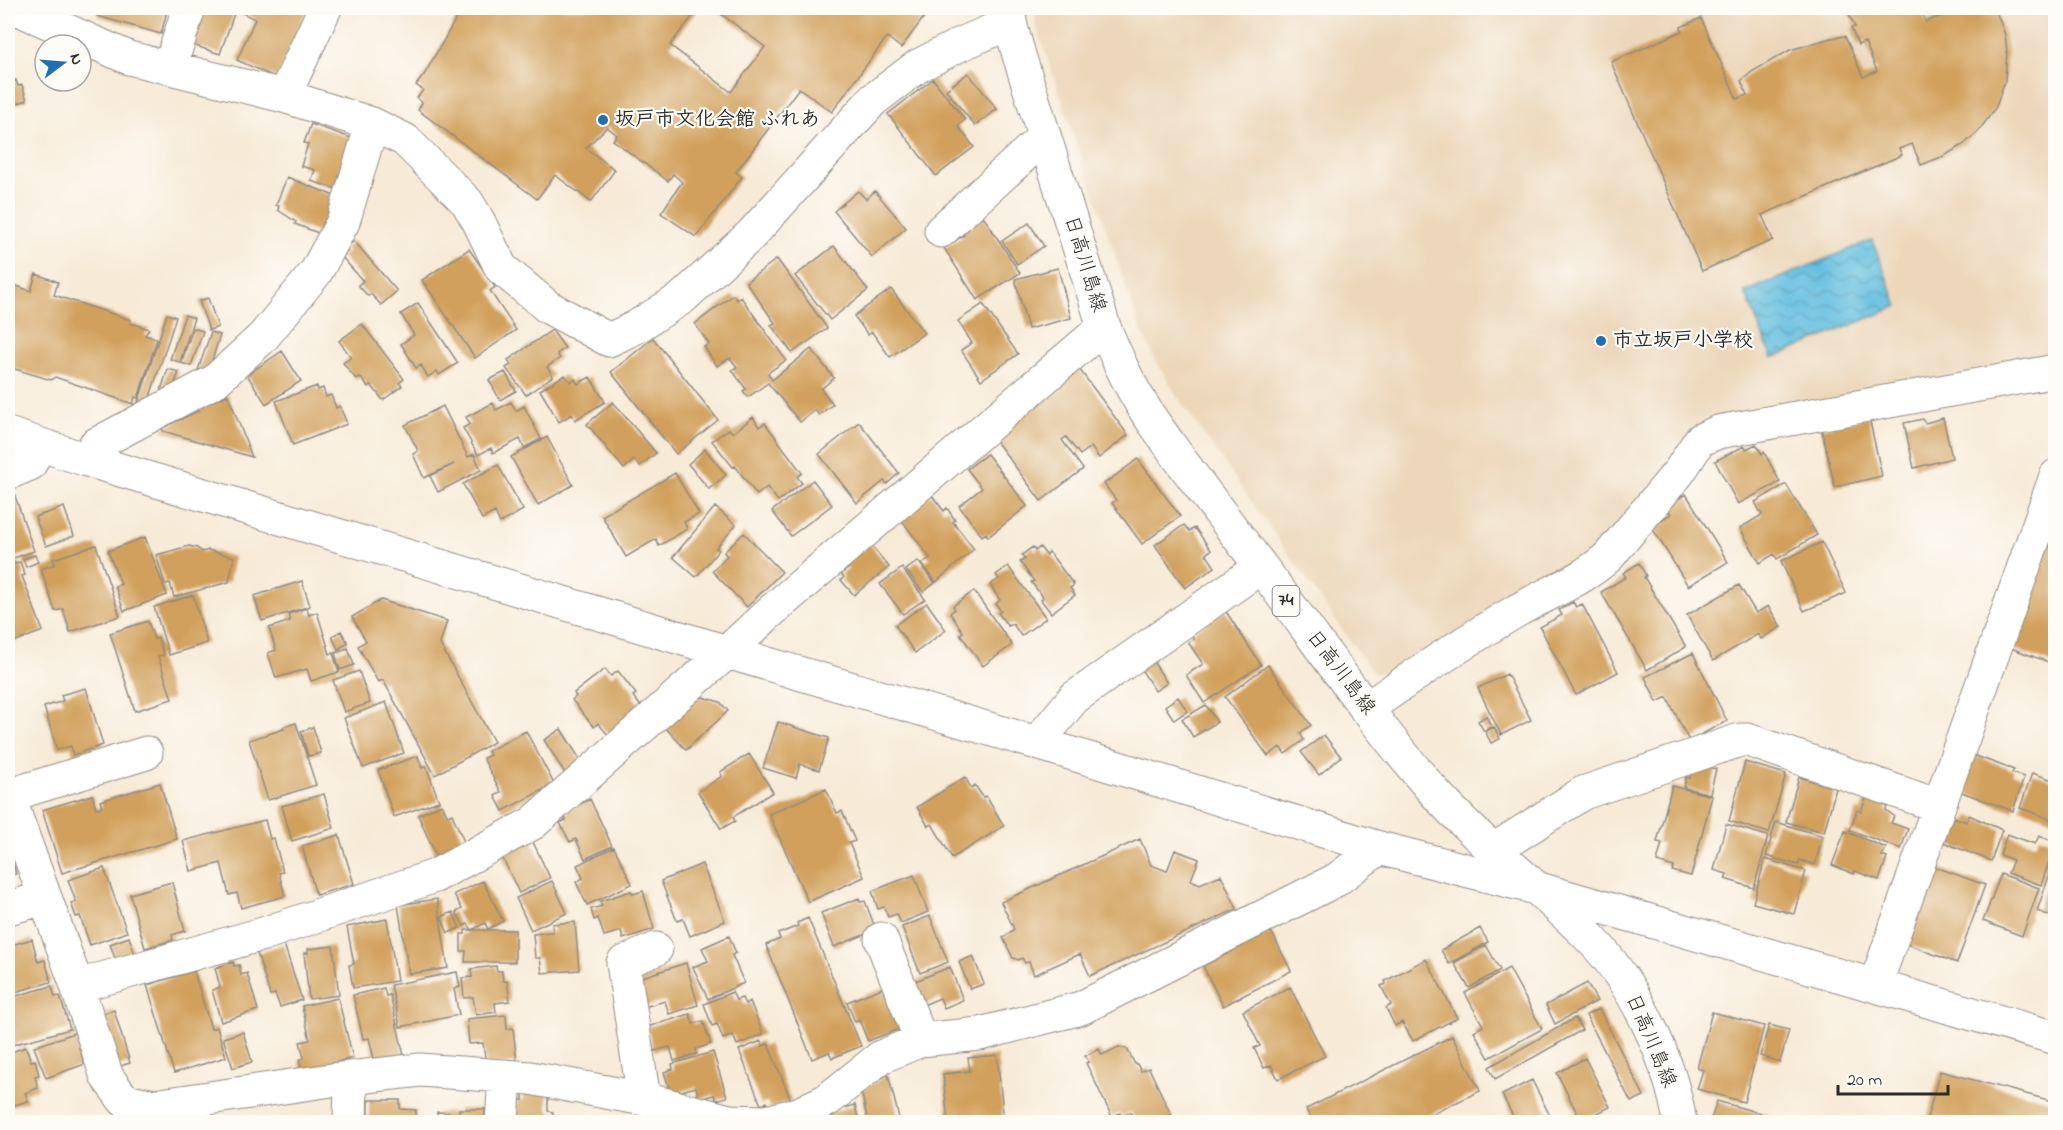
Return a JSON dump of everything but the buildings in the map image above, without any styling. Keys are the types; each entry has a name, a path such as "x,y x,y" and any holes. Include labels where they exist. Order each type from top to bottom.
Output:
{"street":[{"path":"16,8 129,58 284,96 372,124 405,140 467,202 501,268 548,307 609,340 636,327 681,298 751,235 873,100 918,66 1010,15"},
{"path":"170,67 189,8"},
{"path":"284,96 325,8"},
{"name":"日高川島線","path":"1010,15 1044,137 1104,327 1120,365 1141,404 1200,488 1366,710 1431,788 1494,850 1590,938 1628,988 1648,1026 1666,1070 1680,1122"},
{"path":"87,460 95,445 215,381 263,337 316,272 343,222 372,124"},
{"path":"940,231 1044,137"},
{"path":"77,986 263,934 435,876 533,823 778,605 1104,327"},
{"path":"1366,710 1436,660 1518,610 1597,567 1609,556 1679,472 1700,440 1718,432 2055,371"},
{"path":"8,434 87,460 1037,743 1380,848 1536,888 2055,1038"},
{"path":"8,473 30,464 39,445"},
{"path":"1875,986 2055,476"},
{"path":"1037,743 1074,698 1261,567"},
{"path":"1494,850 1583,793 1740,740 1748,740 1939,806"},
{"path":"146,753 26,790 9,799 120,1111 420,1070 530,1078 630,1106 729,1121 766,1122 798,1114 827,1100 881,1057 921,1040 980,1034 1081,1008 1336,880 1380,848"},
{"path":"8,908 45,898"},
{"path":"880,939 921,1040"},
{"path":"630,1106 623,963 656,949"},
{"path":"502,1122 505,1076"},
{"path":"350,1122 351,1078"}],"shaded area":[{"name":"市立坂戸小学校","path":"1043,8 2055,8 2055,353 1979,371 1709,425 1596,552 1388,673 1373,673 1178,398 1156,361 1141,330 1035,23 1036,11"}],"water":[{"path":"1872,240 1898,306 1772,358 1745,292"}],"place":[{"name":"坂戸市文化会館 ふれあ","path":"603,120"},
{"name":"市立坂戸小学校","path":"1601,341"}]}
